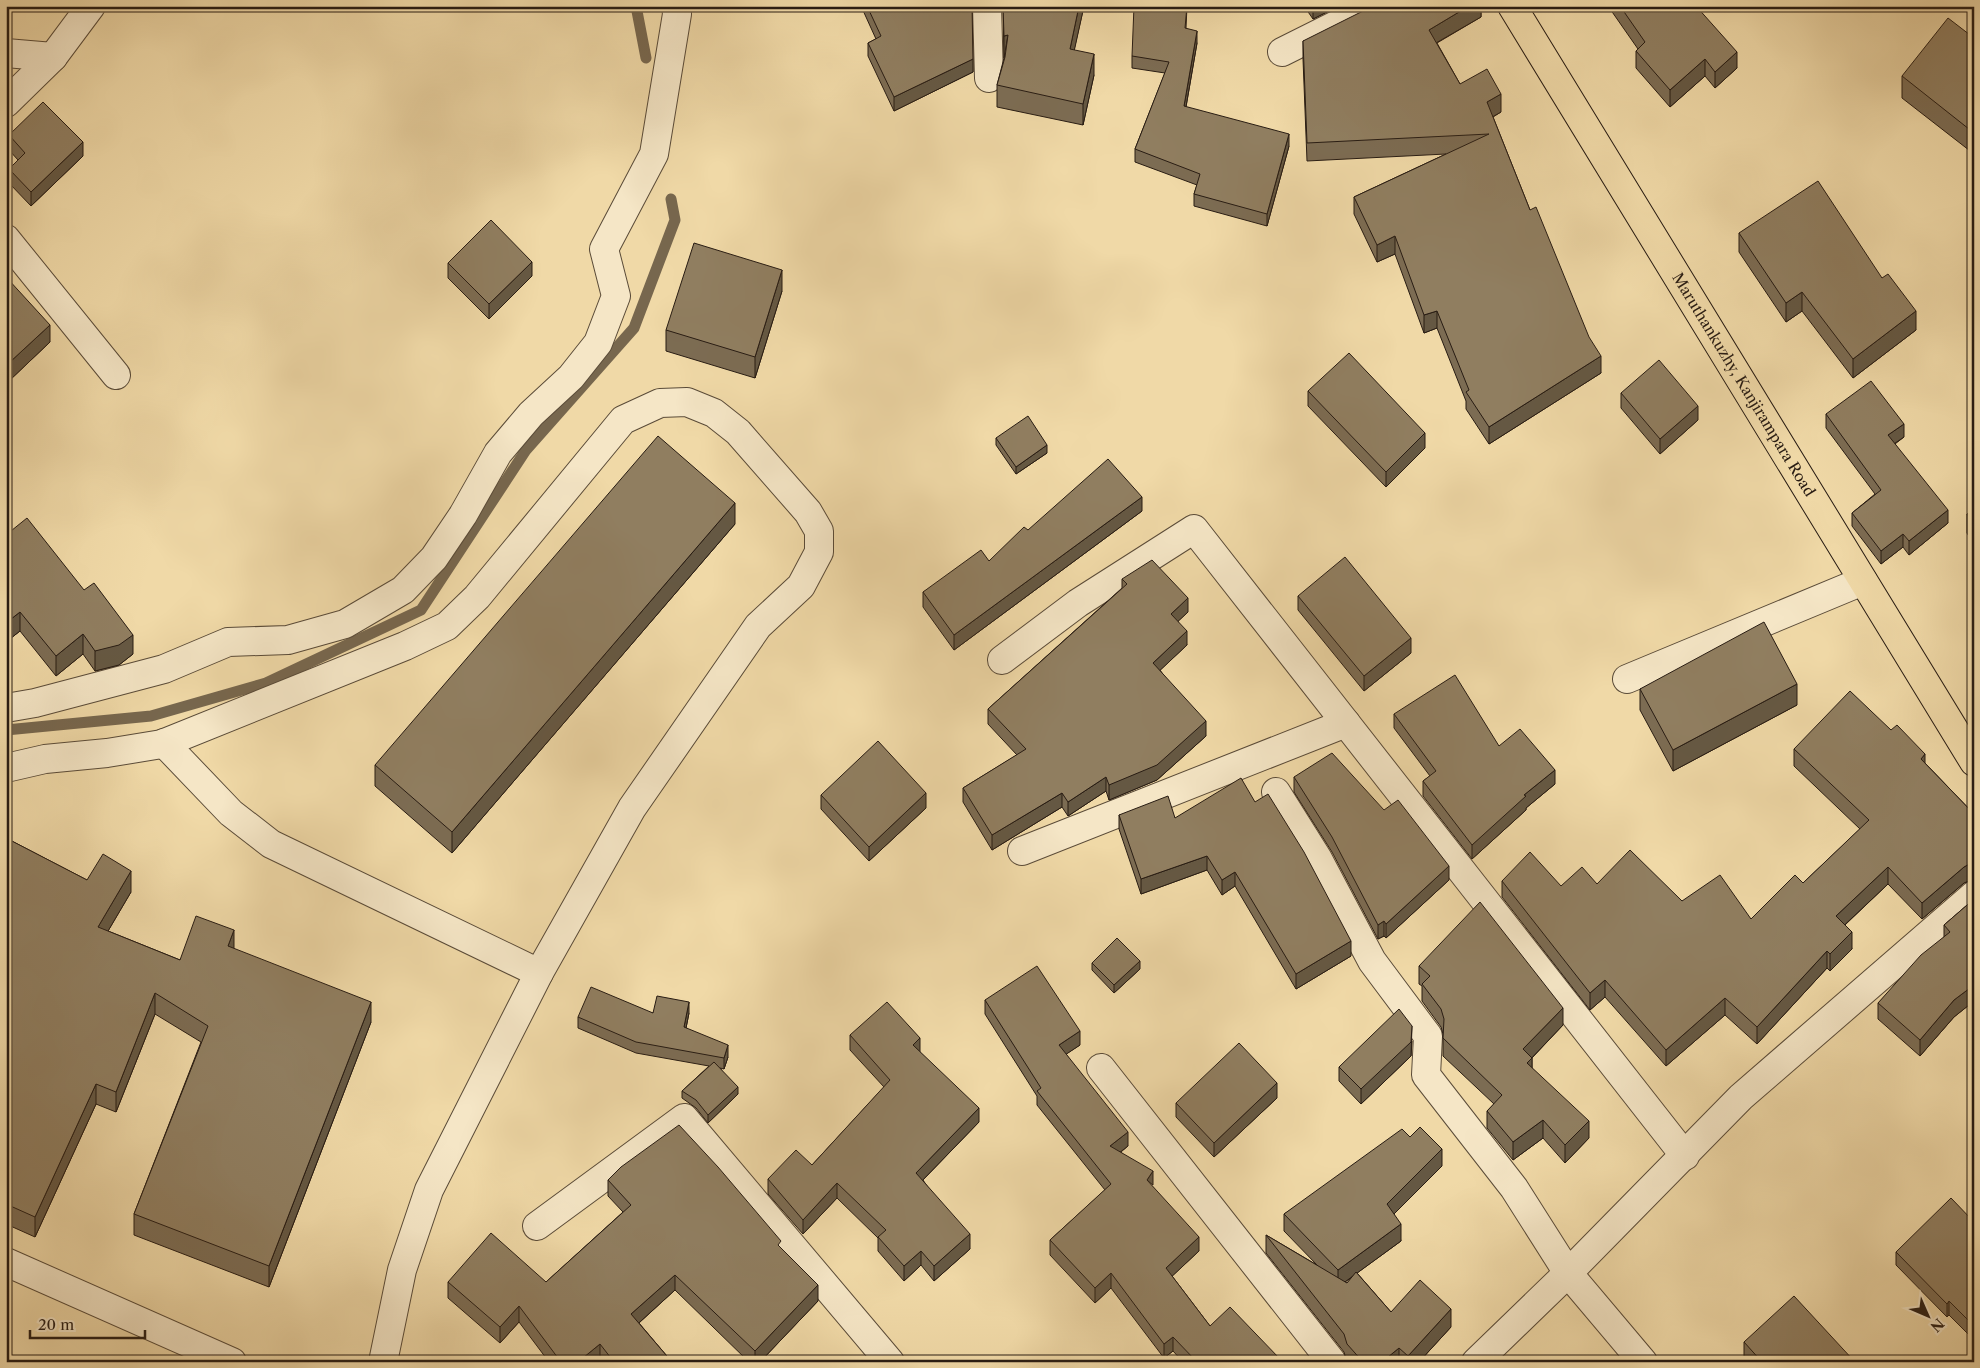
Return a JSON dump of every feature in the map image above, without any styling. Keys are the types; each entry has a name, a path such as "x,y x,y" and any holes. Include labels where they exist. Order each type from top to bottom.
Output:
{"main road":[{"name":"Maruthankuzhy, Kanjirampara Road","path":"1512,6 1974,762"}],"street":[{"path":"6,103 53,57 91,6"},
{"path":"6,708 36,703 164,669 228,642 288,640 345,624 403,590 434,558 463,515 498,453 531,414 572,377 598,343 616,296 604,248 654,154 677,14 676,6"},
{"path":"987,6 989,78"},
{"path":"1282,52 1374,6"},
{"path":"6,53 53,57"},
{"path":"6,239 116,376"},
{"path":"6,768 44,759 107,753 164,743 405,646 447,626 477,596 624,420 660,403 686,402 714,413 738,432 808,512 819,531 819,552 801,586 758,626 632,808 539,973 429,1190 402,1270 383,1362"},
{"path":"1002,660 1078,603 1194,529 1685,1156"},
{"path":"1627,679 1863,581"},
{"path":"1022,851 1346,723"},
{"path":"164,743 231,813 271,844 539,973"},
{"path":"1276,792 1318,858 1372,961 1428,1036 1426,1074 1514,1188 1568,1273 1643,1362"},
{"path":"1476,1362 1568,1273 1742,1097 1974,895"},
{"path":"1101,1068 1332,1362"},
{"path":"537,1226 684,1118 890,1362"},
{"path":"6,1262 232,1362"}],"building":[{"path":"867,6 972,6 973,59 894,97 868,43 881,36"},
{"path":"1003,6 1079,6 1070,49 1094,54 1083,104 997,85 1005,57 1008,35 1004,36"},
{"path":"1134,6 1187,6 1185,28 1197,31 1184,106 1289,134 1267,214 1194,194 1200,174 1135,149 1169,62 1132,56"},
{"path":"1373,6 1469,6 1429,30 1460,84 1487,69 1501,94 1487,102 1530,210 1536,207 1589,337 1601,356 1489,427 1466,392 1469,390 1437,311 1424,315 1395,236 1377,245 1354,197 1489,134 1307,143 1303,41"},
{"path":"1620,6 1696,6 1737,52 1715,72 1705,59 1670,90 1636,51 1645,42"},
{"path":"1948,18 1974,38 1974,133 1902,76"},
{"path":"43,102 83,142 31,192 9,169 25,153 9,135"},
{"path":"1818,181 1882,278 1888,274 1916,311 1853,359 1802,292 1786,303 1739,233"},
{"path":"491,220 532,262 489,304 448,263"},
{"path":"694,243 782,270 755,357 666,330"},
{"path":"6,278 50,325 10,362 6,358"},
{"path":"1349,353 1425,433 1386,472 1308,391"},
{"path":"1659,360 1698,406 1660,439 1621,393"},
{"path":"1871,381 1904,424 1888,435 1948,510 1909,541 1903,534 1881,551 1852,513 1881,490 1826,414"},
{"path":"1028,416 1047,445 1016,467 996,438"},
{"path":"658,436 735,503 452,832 375,765"},
{"path":"1108,459 1142,497 954,635 923,592 981,550 989,561 1024,527 1028,530"},
{"path":"1974,510 1974,526 1967,514"},
{"path":"27,518 84,590 94,583 133,635 119,645 95,651 83,634 56,656 20,612 6,623 6,535"},
{"path":"1345,557 1411,638 1364,676 1298,596"},
{"path":"1152,560 1188,598 1171,614 1187,631 1153,663 1206,721 1157,765 1109,785 1106,777 1068,802 1062,793 992,835 963,788 1026,749 988,709 1127,584 1122,579"},
{"path":"1764,622 1797,684 1673,750 1640,689"},
{"path":"1455,675 1499,746 1520,729 1555,770 1524,795 1526,796 1472,845 1423,781 1436,771 1394,714"},
{"path":"1850,691 1891,730 1897,725 1925,754 1921,759 1974,814 1974,831 1972,833 1974,836 1974,864 1971,863 1964,867 1922,903 1888,867 1836,916 1852,932 1830,954 1827,951 1757,1027 1725,998 1666,1050 1605,980 1590,993 1502,881 1530,852 1561,886 1582,867 1597,884 1630,850 1682,901 1720,875 1751,919 1795,875 1803,883 1869,820 1794,749"},
{"path":"878,741 926,793 869,847 821,795"},
{"path":"1332,753 1384,810 1398,800 1449,866 1386,924 1384,921 1378,925 1332,837 1294,777"},
{"path":"1241,778 1255,802 1268,794 1304,852 1351,941 1296,974 1235,872 1222,880 1207,856 1141,879 1119,815 1168,796 1175,818"},
{"path":"6,838 87,880 103,854 131,871 98,927 180,960 196,916 234,930 228,946 371,1002 269,1266 134,1214 208,1026 155,993 116,1092 96,1084 35,1217 6,1204"},
{"path":"1974,899 1974,985 1954,1000 1920,1040 1878,1003 1921,955 1950,932 1944,925"},
{"path":"1480,902 1563,1008 1523,1049 1532,1058 1527,1063 1589,1121 1565,1145 1543,1120 1513,1142 1487,1111 1502,1095 1443,1038 1444,1019 1441,1009 1422,984 1430,976 1419,966"},
{"path":"1117,938 1140,961 1114,985 1092,963"},
{"path":"1037,966 1080,1031 1059,1045 1128,1132 1110,1146 1153,1171 1147,1180 1199,1237 1166,1268 1210,1326 1230,1307 1280,1359 1278,1362 1197,1362 1173,1337 1164,1344 1111,1273 1095,1288 1050,1240 1111,1184 1037,1091 1041,1088 985,1000"},
{"path":"591,987 653,1013 657,996 689,1002 684,1027 728,1045 724,1058 636,1042 578,1017"},
{"path":"887,1002 920,1038 913,1045 979,1108 916,1173 970,1234 934,1266 921,1251 904,1266 878,1237 886,1230 837,1183 803,1220 768,1179 796,1150 812,1165 890,1080 850,1035"},
{"path":"1399,1009 1412,1026 1411,1042 1361,1089 1339,1067"},
{"path":"1239,1043 1277,1083 1214,1143 1176,1103"},
{"path":"714,1062 738,1087 708,1115 696,1100 682,1091"},
{"path":"679,1125 718,1167 781,1241 778,1245 818,1285 755,1351 675,1275 631,1314 672,1362 614,1362 600,1344 578,1362 561,1362 519,1306 500,1327 448,1282 491,1233 546,1282 631,1205 608,1180 621,1167"},
{"path":"1420,1127 1442,1149 1387,1204 1401,1224 1338,1270 1284,1214 1402,1129 1410,1137"},
{"path":"1951,1198 1974,1222 1974,1326 1949,1301 1947,1304 1896,1252"},
{"path":"1266,1235 1347,1283 1356,1272 1391,1312 1420,1280 1451,1309 1408,1356 1399,1348 1382,1362 1363,1362 1347,1344 1344,1334"},
{"path":"1794,1296 1855,1362 1762,1362 1744,1342"}],"waterway":[{"path":"636,6 646,58"},
{"path":"6,730 151,716 266,683 421,610 526,450 634,328 675,220 671,199"}]}
